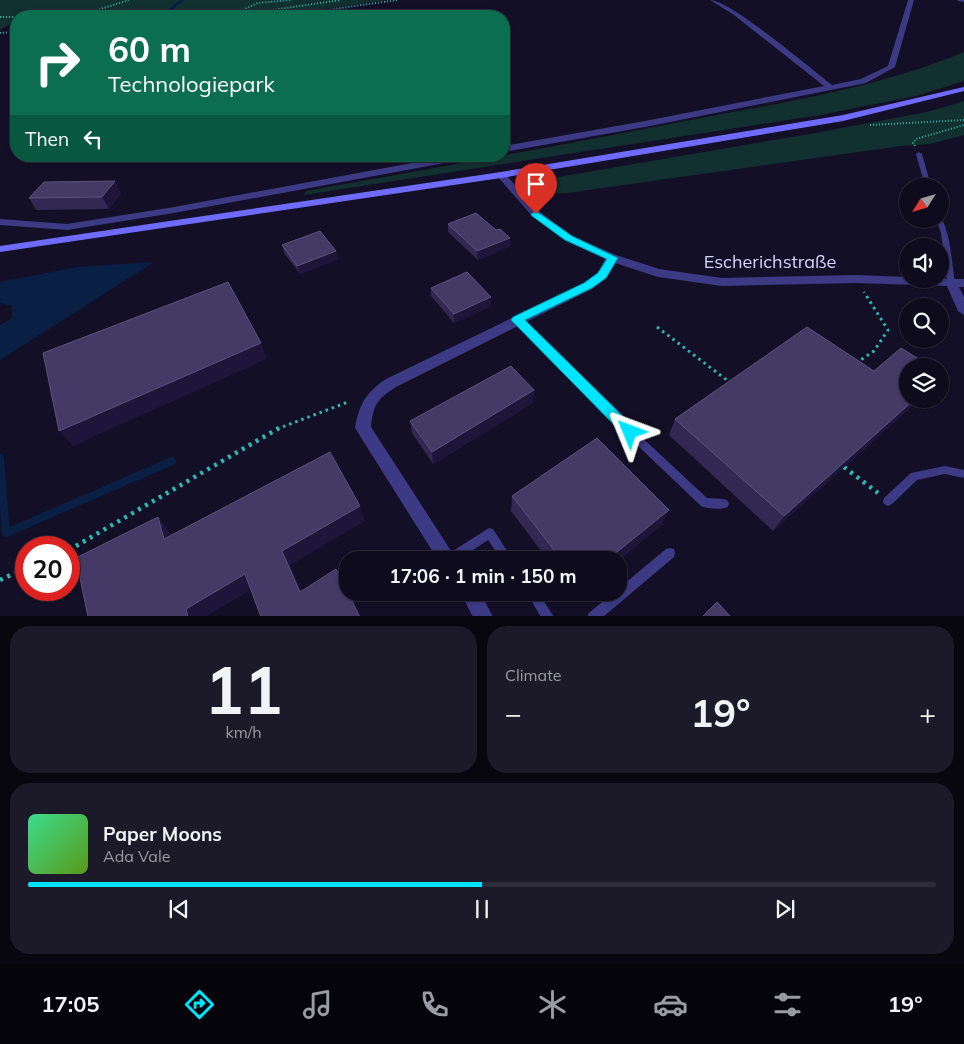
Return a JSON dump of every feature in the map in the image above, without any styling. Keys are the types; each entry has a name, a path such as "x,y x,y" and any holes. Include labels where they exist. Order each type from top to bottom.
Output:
{"main road":[{"path":"0,248 501,175 843,118 964,89"}],"street":[{"path":"713,0 736,14 831,88"},
{"path":"510,149 863,81 891,67 911,0"},
{"path":"0,222 67,227 174,210 434,162"},
{"name":"Escherichstraße","path":"501,175 536,214 568,238 612,258 658,273 722,282 856,278 958,283"},
{"path":"443,551 363,428 365,405 378,391 391,383 588,286 602,275 612,258"},
{"path":"958,283 964,311"},
{"path":"475,601 484,616"}],"lane":[{"path":"958,0 964,1"},
{"path":"919,154 926,178"},
{"path":"942,228 958,283"},
{"path":"517,320 617,420 706,503 724,504"},
{"path":"888,500 914,476 945,470 964,474"},
{"path":"462,551 489,533 502,551"},
{"path":"593,616 670,553"},
{"path":"537,601 548,616"}],"path":[{"path":"98,10 129,0"},
{"path":"243,10 258,3 291,0"},
{"path":"272,10 341,0"},
{"path":"326,10 398,0"},
{"path":"869,126 964,120"},
{"path":"919,154 913,143 916,139 964,125"},
{"path":"849,367 874,351 888,330 856,278"},
{"path":"657,327 736,388"},
{"path":"80,544 284,424 348,402"},
{"path":"844,467 888,500"},
{"path":"0,580 15,573"}],"green space":[{"path":"0,0 388,0 316,10 10,10 10,24 0,30"},
{"path":"964,52 964,81 916,96 820,115 304,195 306,191 464,162 510,162 510,154 826,94 930,65"},
{"path":"964,101 964,135 930,144 901,146 567,193 542,194 558,177 815,133 927,112"}],"water":[{"path":"154,262 0,360 0,325 12,318 12,306 0,303 0,282 77,267"}],"building":[{"path":"115,181 102,197 29,198 44,182"},
{"path":"476,213 496,230 500,229 510,238 477,251 448,224"},
{"path":"320,231 336,251 297,266 282,245"},
{"path":"467,272 491,297 454,314 431,288"},
{"path":"228,282 261,343 59,431 43,353"},
{"path":"807,327 874,371 901,348 917,358 899,358 899,408 905,408 784,516 675,419"},
{"path":"511,366 534,390 432,452 410,421"},
{"path":"597,438 669,510 618,551 555,551 512,496"},
{"path":"330,452 360,506 282,551 300,592 336,569 339,575 339,601 352,601 360,616 261,616 245,574 186,609 188,616 88,616 80,578 80,556 158,517 164,539"},
{"path":"717,602 730,616 703,616"}],"waterway":[{"path":"170,10 182,0"},
{"path":"0,458 6,533 172,461"}],"route":[{"path":"536,214 568,238 612,258 602,275 588,286 517,320 630,432"}]}
